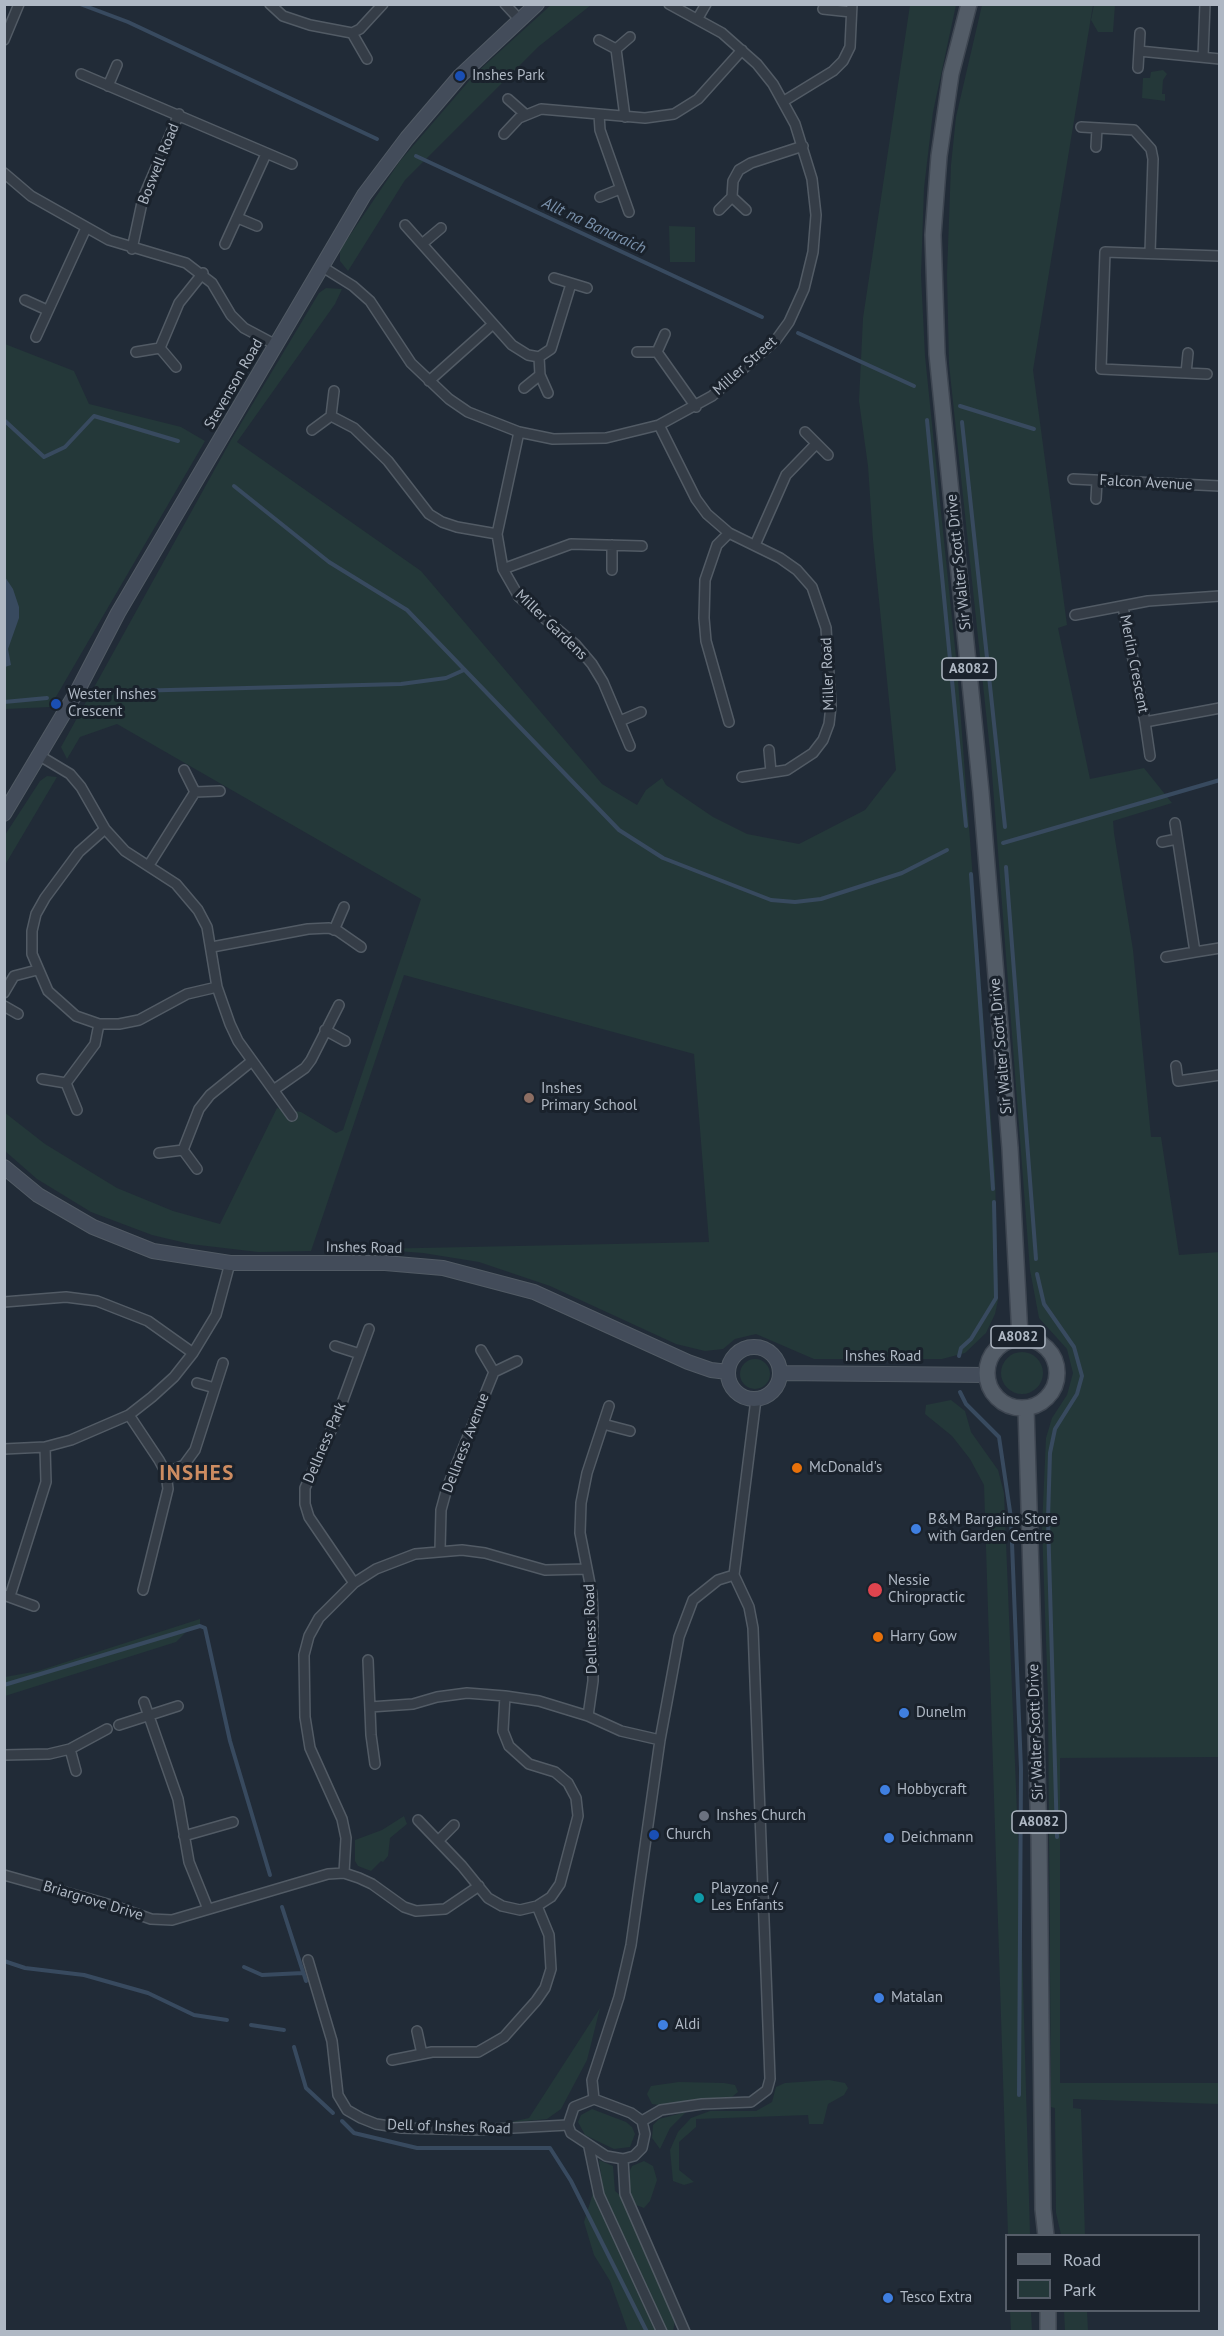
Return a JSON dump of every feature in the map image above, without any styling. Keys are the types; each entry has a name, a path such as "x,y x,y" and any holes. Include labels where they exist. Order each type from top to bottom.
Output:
{"main road":[{"name":"Sir Walter Scott Drive","path":"969,4 951,74 939,156 933,235 937,354 981,792 1010,1148 1020,1337"},
{"name":"A8082","path":"987,1375 992,1353 999,1345 1020,1337 1041,1342 1055,1359 1058,1370 1053,1390 1046,1399 1026,1408"},
{"path":"987,1375 989,1386 1004,1403 1026,1408"},
{"name":"Sir Walter Scott Drive","path":"1026,1408 1039,1838 1046,2234"},
{"path":"1048,2312 1048,2331"}],"street":[{"path":"4,40 7,25 19,4"},
{"path":"270,4 283,16 310,25 352,33 360,29 383,4"},
{"path":"505,4 519,19"},
{"name":"Stevenson Road","path":"4,814 40,756 118,613 364,195 407,138 460,75 537,4"},
{"name":"Miller Street","path":"321,266 353,286 370,302 399,348 429,381 468,412 519,432 553,439 615,436 658,424 696,407 734,379 776,340 789,322 804,289 813,252 816,215 812,178 803,146 784,101 762,70 742,50 698,18 669,4"},
{"path":"698,18 706,4"},
{"path":"1203,57 1205,4"},
{"path":"784,101 832,71 843,61 850,47 852,8 823,9"},
{"path":"352,33 367,59"},
{"path":"1138,68 1140,33"},
{"path":"616,49 630,37"},
{"path":"599,40 616,49"},
{"path":"616,49 625,117"},
{"path":"504,134 525,114 542,109 556,108 625,117 659,118 687,108 742,50"},
{"path":"1139,51 1220,59"},
{"path":"108,86 117,65"},
{"name":"Boswell Road","path":"81,74 292,164"},
{"path":"508,99 525,114"},
{"name":"Boswell Road","path":"132,249 143,198 179,114"},
{"path":"599,114 600,130 629,212"},
{"path":"1081,127 1134,130 1151,149 1153,159 1150,254"},
{"path":"1096,147 1097,128"},
{"path":"719,210 732,197 733,181 739,170 751,163 803,146"},
{"path":"225,244 266,154"},
{"path":"4,173 31,196 55,207 86,228 132,249 186,262 202,273 238,321 276,345"},
{"path":"600,197 620,189"},
{"path":"732,197 746,210"},
{"path":"238,218 257,226"},
{"path":"405,225 512,345 528,355 539,357 551,349 571,284"},
{"path":"36,337 86,228"},
{"path":"422,244 441,228"},
{"path":"1207,374 1101,369 1100,251 1220,256"},
{"path":"160,348 178,303 202,273"},
{"path":"554,278 587,288"},
{"path":"25,300 47,310"},
{"path":"429,381 493,324"},
{"path":"657,352 665,333"},
{"path":"136,352 160,348"},
{"path":"160,348 176,367"},
{"path":"637,352 657,352"},
{"path":"657,352 696,407"},
{"path":"1186,373 1188,353"},
{"path":"539,357 540,375 548,393"},
{"path":"524,388 540,375"},
{"path":"312,430 331,416 334,391"},
{"path":"331,416 354,428 388,461 429,514 441,522 457,527 497,534"},
{"name":"Miller Road","path":"658,424 696,499 707,514 729,533 780,558 812,587 826,628 829,724 823,741 813,753 798,764 742,777"},
{"name":"Miller Gardens","path":"519,432 497,534 503,568 519,597 575,644 592,664 630,746"},
{"path":"805,432 828,455"},
{"path":"755,545 786,476 816,444"},
{"name":"Falcon Avenue","path":"1073,479 1220,486"},
{"path":"1096,499 1097,480"},
{"path":"729,533 717,545 705,580 704,618 706,641 729,722"},
{"path":"612,545 612,570"},
{"path":"503,568 561,546 642,546"},
{"name":"Merlin Crescent","path":"1075,615 1184,597 1220,596"},
{"name":"Merlin Crescent","path":"1123,607 1150,756"},
{"name":"Merlin Crescent","path":"1145,722 1220,708"},
{"path":"620,721 641,712"},
{"path":"769,750 771,772"},
{"path":"40,756 70,774 81,787 105,829 126,851 176,884 198,909 212,947 217,987 230,1024 252,1061 275,1089 292,1116"},
{"path":"184,770 195,792"},
{"path":"195,792 220,791"},
{"path":"149,865 195,792"},
{"path":"1175,822 1195,952"},
{"path":"105,829 79,852 36,914 32,931 32,954 48,991 76,1016 99,1024 139,1020 187,994 217,987"},
{"path":"1162,842 1177,839"},
{"path":"334,930 344,907"},
{"path":"212,947 308,929 334,930 361,947"},
{"path":"1166,957 1220,948"},
{"path":"4,993 14,976 37,970"},
{"path":"275,1089 305,1068 339,1005"},
{"path":"4,1006 18,1014"},
{"path":"66,1083 95,1044 99,1024"},
{"path":"325,1030 345,1041"},
{"path":"183,1150 198,1109 210,1095 252,1061"},
{"path":"1176,1066 1178,1080 1219,1075 1220,1086"},
{"path":"42,1079 66,1083"},
{"path":"66,1083 77,1110"},
{"path":"159,1153 183,1150"},
{"path":"183,1150 197,1168"},
{"name":"Inshes Road","path":"4,1167 38,1195 93,1227 153,1251 230,1263 385,1263 443,1268 534,1292 688,1362 711,1370 728,1372"},
{"path":"4,1449 45,1447 71,1440 129,1415 174,1377 193,1353 216,1315 230,1263"},
{"path":"4,1302 66,1297 98,1301 147,1321 193,1353"},
{"name":"Dellness Park","path":"354,1583 309,1517 305,1496 310,1473 335,1422 369,1329"},
{"path":"335,1346 360,1354"},
{"path":"759,1348 774,1356 780,1373 779,1380 770,1393 756,1399 736,1392 728,1372 735,1356 742,1350 759,1348"},
{"path":"481,1350 494,1372 517,1361"},
{"path":"166,1473 184,1465 195,1450 223,1362"},
{"name":"Dellness Avenue","path":"440,1550 441,1510 447,1488 494,1372"},
{"name":"Inshes Road","path":"780,1373 987,1375"},
{"path":"197,1383 215,1388"},
{"path":"642,2121 661,2109 702,2104 751,2102 767,2090 770,2079 753,1628 746,1598 734,1575 756,1399"},
{"path":"587,1569 580,1533 581,1503 587,1473 609,1406"},
{"path":"129,1415 166,1473 168,1489 143,1590"},
{"path":"603,1424 630,1431"},
{"path":"34,1606 7,1596 46,1482 45,1447"},
{"name":"Dellness Road","path":"344,1874 346,1838 342,1820 310,1748 303,1675 304,1655 309,1636 319,1618 354,1583 396,1560 440,1550 485,1553 545,1570 587,1569 593,1616 593,1681 588,1716"},
{"path":"594,2099 592,2080 619,1997 631,1945 660,1740 685,1616 693,1600 705,1589 718,1580 734,1575"},
{"path":"368,1660 375,1764"},
{"path":"370,1707 413,1704 437,1697 467,1693 505,1696 538,1701 588,1716 621,1731 660,1740"},
{"path":"418,1820 488,1898 502,1906 520,1910 537,1906 551,1897 560,1884 578,1816 576,1798 567,1783 555,1772 529,1764 509,1746 503,1731 505,1696"},
{"path":"144,1702 178,1799 189,1862 208,1909"},
{"path":"119,1725 178,1706"},
{"path":"4,1755 49,1754 70,1749 106,1729"},
{"path":"70,1749 76,1771"},
{"path":"184,1836 233,1822"},
{"path":"438,1841 454,1825"},
{"name":"Briargrove Drive","path":"4,1875 111,1905 151,1919 172,1920 328,1874 344,1874"},
{"path":"344,1874 372,1884 404,1907 416,1911 445,1909 478,1886"},
{"path":"392,2060 422,2054 478,2052 504,2037 545,1988 551,1969 552,1952 549,1935 537,1906"},
{"name":"Dell of Inshes Road","path":"308,1960 332,2041 338,2095 347,2110 376,2124 402,2128 476,2130 568,2125"},
{"path":"417,2031 422,2054"},
{"path":"594,2099 631,2113 642,2121 645,2134 642,2148 634,2156 623,2159 606,2156 589,2147 571,2133 568,2125 574,2107 594,2099"},
{"path":"589,2147 599,2195 662,2331"},
{"path":"623,2159 625,2194 685,2331"}],"green space":[{"path":"552,4 591,5 538,47 405,180 348,271 340,261 340,250 400,161 475,74"},
{"path":"910,5 956,5 933,112 924,188 921,275 925,356 957,667 995,1173 998,1300 995,1314 986,1333 965,1353 942,1359 814,1359 756,1334 735,1339 723,1349 705,1351 676,1344 550,1286 479,1262 423,1253 372,1249 709,1242 694,1054 404,975 311,1251 258,1252 190,1244 152,1235 91,1212 37,1179 5,1151 4,1112 45,1144 117,1188 173,1211 220,1224 277,1108 301,1112 336,1133 343,1130 421,899 117,724 80,737 67,759 61,747 231,440 319,293 326,288 342,289 335,304 237,442 421,571 602,784 637,805 646,790 662,778 666,785 713,817 747,834 799,844 865,810 896,770 873,540 868,466 859,401 863,318"},
{"path":"982,5 1093,5 1033,370 1067,625 1058,628 1090,779 1144,768 1172,803 1113,821 1114,833 1133,950 1151,1137 1161,1137 1179,1255 1220,1252 1219,1757 1060,1758 1060,2083 1219,2083 1219,2104 1073,2099 1073,2108 1081,2109 1085,2234 1061,2234 1056,2213 1055,2108 1051,2107 1048,1698 1042,1527 1046,1438 1052,1418 1067,1395 1073,1373 1067,1349 1039,1318 1030,1270 991,760 949,364 947,274 951,165 956,117"},
{"path":"1094,5 1115,5 1113,32 1098,32 1091,20"},
{"path":"1163,70 1167,74 1163,80 1162,94 1165,94 1165,101 1142,98 1143,78 1150,78 1151,72"},
{"path":"669,226 695,227 695,262 670,262"},
{"path":"5,344 74,371 89,404 181,427 205,441 50,707 5,709"},
{"path":"47,776 57,777 5,865 5,835 40,781"},
{"path":"1022,1352 1037,1358 1043,1373 1037,1388 1022,1394 1007,1388 1001,1373 1007,1358"},
{"path":"755,1359 766,1363 770,1374 766,1385 755,1389 744,1385 740,1374 744,1363"},
{"path":"951,1400 965,1411 971,1432 998,1470 1004,1493 1021,1911 1030,2234 1008,2234 984,1485 970,1459 952,1436 925,1414 926,1405"},
{"path":"200,1619 200,1625 188,1630 176,1642 5,1696 5,1677 38,1671"},
{"path":"404,1816 407,1824 390,1838 388,1856 383,1862 381,1861 371,1871 358,1866 355,1861 355,1840 382,1830"},
{"path":"600,2008 587,2060 561,2109 547,2119 507,2123 529,2118"},
{"path":"829,2080 845,2083 848,2088 844,2095 828,2104 823,2124 809,2124 808,2115 696,2119 696,2127 679,2142 679,2170 694,2182 684,2185 673,2181 670,2150 678,2132 691,2118 710,2111 756,2111 772,2102 776,2087 785,2083"},
{"path":"679,2082 724,2083 735,2085 738,2092 727,2101 665,2106 652,2104 647,2094 651,2086"},
{"path":"592,2109 626,2122 632,2127 635,2134 630,2147 614,2149 585,2135 578,2122 581,2115"},
{"path":"686,2112 670,2128 660,2149 652,2138 653,2125 659,2119"},
{"path":"599,2160 613,2166 615,2191 621,2196 675,2321 673,2331 628,2331 610,2281 594,2255 584,2222 593,2193 603,2188"},
{"path":"644,2161 653,2166 657,2180 650,2201 644,2208 636,2205 629,2191 627,2177 632,2166"},
{"path":"1010,2312 1031,2312 1032,2331 1011,2331"},
{"path":"1064,2312 1087,2312 1088,2331 1065,2331"}],"water":[{"path":"5,577 13,589 19,607 19,618 8,649 11,665 5,667"}],"waterway":[{"name":"Allt na Banaraich","path":"80,4 128,22 377,139"},
{"name":"Allt na Banaraich","path":"416,156 762,317"},
{"name":"Allt na Banaraich","path":"798,333 914,386"},
{"name":"Allt na Banaraich","path":"960,406 1034,429"},
{"path":"4,420 44,457 65,447 94,416 178,441"},
{"path":"927,420 966,826"},
{"path":"962,422 1005,827"},
{"path":"234,486 329,562 407,610 619,830 663,858 771,900 795,902 821,899 902,873 947,850"},
{"path":"92,692 401,684 446,678 464,670"},
{"path":"4,702 47,698"},
{"path":"1003,843 1220,780"},
{"path":"1006,867 1036,1259"},
{"path":"971,874 993,1189"},
{"path":"959,1356 961,1348 971,1339 996,1298 994,1202"},
{"path":"1037,1274 1044,1304 1074,1347 1082,1376 1077,1394 1055,1429 1050,1453 1048,1519 1057,1837"},
{"path":"960,1392 966,1404 999,1437 1011,1518 1021,1769 1019,2095"},
{"path":"4,1685 200,1626 205,1628 230,1741 270,1875"},
{"path":"282,1907 306,1981"},
{"path":"4,1961 25,1968 84,1975 148,1993 194,2015 227,2020"},
{"path":"244,1967 262,1975 303,1973"},
{"path":"251,2025 284,2030"},
{"path":"294,2047 306,2088 333,2113"},
{"path":"342,2121 354,2133 417,2148 550,2148 571,2181 647,2332"}],"place":[{"name":"Inshes Park","path":"460,76"},
{"name":"Wester Inshes Crescent","path":"56,704"},
{"name":"Inshes Primary School","path":"529,1098"},
{"name":"McDonald's","path":"797,1468"},
{"name":"B&M Bargains Store with Garden Centre","path":"916,1529"},
{"name":"Nessie Chiropractic","path":"875,1590"},
{"name":"Harry Gow","path":"878,1637"},
{"name":"Dunelm","path":"904,1713"},
{"name":"Hobbycraft","path":"885,1790"},
{"name":"Inshes Church","path":"704,1816"},
{"name":"Church","path":"654,1835"},
{"name":"Deichmann","path":"889,1838"},
{"name":"Playzone / Les Enfants","path":"699,1898"},
{"name":"Matalan","path":"879,1998"},
{"name":"Aldi","path":"663,2025"},
{"name":"Tesco Extra","path":"888,2298"}],"district":[{"name":"INSHES","path":"197,1474"}]}
